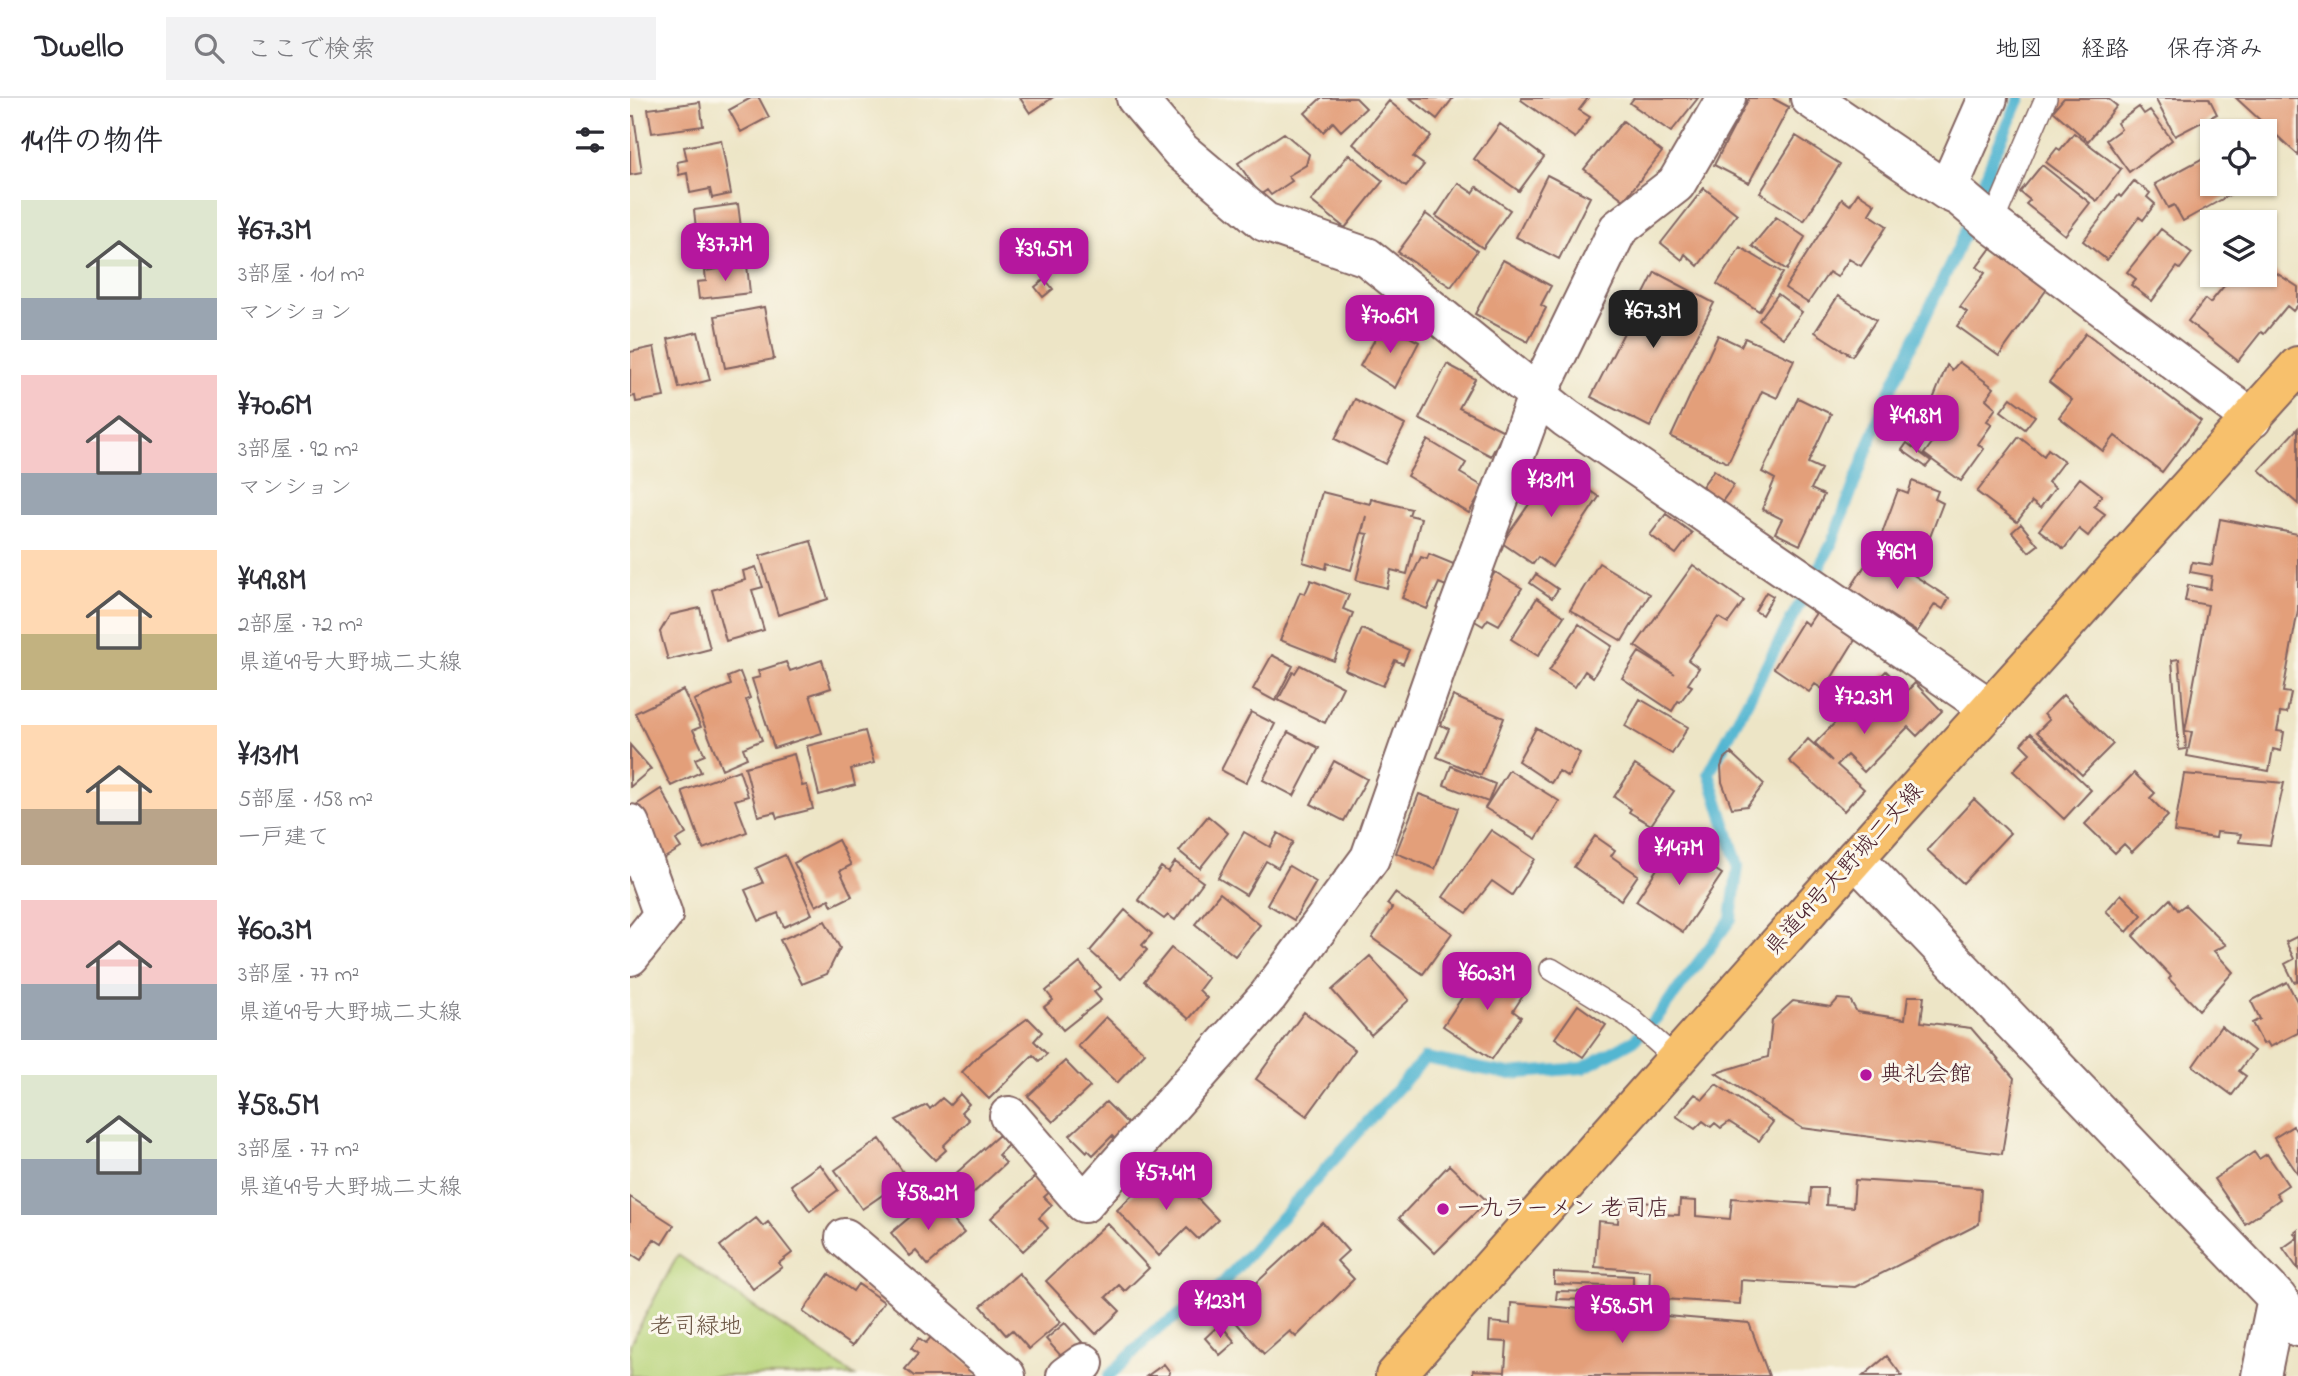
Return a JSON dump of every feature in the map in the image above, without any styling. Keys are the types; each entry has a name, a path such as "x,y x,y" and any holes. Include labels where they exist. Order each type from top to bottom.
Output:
{"main road":[{"name":"県道49号大野城二丈線","path":"1395,1376 1854,858 2298,366"}],"street":[{"path":"1136,98 1181,151 1265,222 1367,257 1566,418 1991,709"},
{"path":"1009,1116 1084,1203 1268,996 1370,858 1537,396 1618,229 1676,184 1726,98"},
{"path":"1810,98 1954,194 2252,419"},
{"path":"1954,194 1988,98"},
{"path":"630,824 663,915 630,956"},
{"path":"1854,858 2288,1313 2261,1376"},
{"path":"845,1238 1006,1376"}],"lane":[{"path":"1992,224 2046,98"},
{"path":"1551,969 1628,1016 1665,1049"}],"green space":[{"name":"老司緑地","path":"678,1255 855,1376 630,1376 630,1344"}],"building":[{"path":"751,98 759,98 769,117 741,132 729,110"},
{"path":"1020,98 1052,98 1030,113"},
{"path":"1321,98 1356,98 1366,108 1341,131 1333,122 1323,132 1305,113"},
{"path":"1410,98 1453,98 1437,119"},
{"path":"1588,98 1579,110 1590,117 1575,138 1521,100"},
{"path":"1634,98 1698,98 1671,132 1630,103"},
{"path":"1749,98 1772,98 1789,107 1749,183 1714,165"},
{"path":"2064,98 2107,98 2117,106 2088,141 2053,111"},
{"path":"2155,98 2209,98 2217,114 2207,119 2200,119 2200,123 2175,136"},
{"path":"2236,98 2298,98 2298,155 2277,136 2277,119 2259,119"},
{"path":"1389,101 1431,136 1413,157 1424,165 1406,187 1353,144"},
{"path":"700,102 703,126 652,133 648,109"},
{"path":"2139,107 2144,114 2150,110 2172,140 2129,172 2106,140 2121,129 2117,123"},
{"path":"630,116 634,116 642,173 630,175"},
{"path":"1623,121 1662,152 1624,200 1584,169"},
{"path":"1500,124 1544,157 1519,191 1474,159"},
{"path":"1284,133 1309,154 1306,165 1288,176 1292,181 1271,195 1267,190 1260,195 1238,163"},
{"path":"2074,133 2121,169 2097,201 2046,162"},
{"path":"1796,136 1840,164 1804,221 1760,193"},
{"path":"721,140 731,194 712,198 710,189 690,193 687,173 679,175 677,162 687,160 684,147"},
{"path":"1349,154 1383,181 1345,228 1311,201"},
{"path":"2200,160 2200,196 2228,196 2183,221 2174,205 2168,208 2155,184"},
{"path":"2042,165 2090,203 2065,235 2026,204 2030,200 2020,192"},
{"path":"1547,175 1590,197 1559,259 1516,237"},
{"path":"2134,181 2150,193 2147,197 2155,204 2143,220 2139,217 2107,260 2083,241 2119,195 2121,197"},
{"path":"1458,183 1473,193 1477,187 1510,210 1483,248 1436,216"},
{"path":"1704,188 1737,214 1698,266 1685,254 1682,260 1661,243"},
{"path":"1858,193 1875,204 1869,214 1887,226 1861,266 1849,259 1837,277 1829,272 1808,303 1785,288 1842,199 1850,205"},
{"path":"738,204 743,244 689,250 687,229 696,228 694,210"},
{"path":"1426,214 1477,251 1451,287 1398,252"},
{"path":"1776,217 1805,237 1787,270 1752,246"},
{"path":"2161,229 2192,253 2180,269 2177,267 2152,301 2131,285 2136,279 2127,272"},
{"path":"1740,247 1783,273 1759,311 1717,284"},
{"path":"1991,248 2047,289 1999,356 1957,326 1967,312 1960,307 1985,273 1977,267"},
{"path":"1503,260 1551,286 1541,305 1546,308 1528,342 1475,314"},
{"path":"747,265 750,293 699,299 697,282 706,281 705,271"},
{"path":"1655,272 1714,303 1650,427 1591,397"},
{"path":"2277,273 2298,287 2298,305 2293,311 2287,306 2264,334 2261,332 2238,361 2188,321 2205,299 2210,303 2223,287 2277,287"},
{"path":"1045,279 1053,289 1043,297 1035,287"},
{"path":"1778,294 1802,312 1783,338 1759,320"},
{"path":"1838,296 1876,320 1852,356 1815,332"},
{"path":"764,307 774,359 725,368 715,316"},
{"path":"1384,323 1419,342 1395,388 1360,366"},
{"path":"698,332 710,380 679,388 668,339"},
{"path":"2086,333 2201,421 2162,472 2115,436 2103,451 2059,417 2072,400 2049,382"},
{"path":"1718,335 1741,346 1745,338 1794,360 1777,398 1762,391 1728,463 1671,437"},
{"path":"654,347 664,397 636,402 635,396 630,397 630,352"},
{"path":"1959,362 1994,388 1986,399 1996,408 1987,421 1992,424 1978,444 1984,449 1961,481 1924,454 1935,439 1921,429 1947,365 1952,370"},
{"path":"1447,364 1475,379 1459,408 1504,431 1491,456 1419,419"},
{"path":"1798,398 1831,414 1808,463 1821,469 1811,489 1824,495 1800,545 1775,533 1782,519 1762,509 1775,479 1762,472"},
{"path":"2011,398 2035,416 2025,429 2001,411"},
{"path":"1355,399 1405,425 1385,464 1335,439"},
{"path":"2298,428 2298,504 2259,470"},
{"path":"2019,437 2044,456 2048,449 2064,461 2048,482 2055,488 2040,508 2032,502 2017,522 1977,492"},
{"path":"1428,440 1466,463 1460,473 1484,487 1469,513 1407,476"},
{"path":"1907,443 1931,461 1926,467 1902,450"},
{"path":"1555,467 1599,497 1552,567 1538,557 1533,564 1502,543"},
{"path":"1714,470 1734,485 1718,507 1698,492"},
{"path":"2080,478 2102,495 2094,506 2105,514 2088,536 2079,529 2064,549 2039,530"},
{"path":"1912,481 1938,491 1935,499 1943,503 1920,563 1888,550 1891,543 1880,539 1898,490 1908,494"},
{"path":"1322,492 1370,504 1371,499 1411,509 1409,515 1421,518 1407,574 1391,570 1387,588 1356,580 1368,534 1362,533 1366,516 1351,570 1327,563 1326,569 1303,562"},
{"path":"1666,514 1692,533 1676,554 1650,535"},
{"path":"2220,519 2298,534 2298,610 2283,692 2291,693 2287,713 2280,712 2277,731 2284,732 2281,751 2273,749 2269,771 2187,756 2192,732 2185,731 2208,605 2185,601 2188,585 2210,589 2212,576 2190,572 2192,562 2212,565"},
{"path":"2021,524 2038,545 2029,552 2012,532"},
{"path":"811,541 828,599 778,615 760,556"},
{"path":"1875,550 1949,598 1943,609 1935,604 1917,632 1850,589"},
{"path":"1429,554 1456,565 1446,586 1439,583 1427,609 1402,598 1421,557 1427,559"},
{"path":"1599,563 1650,594 1622,641 1570,610"},
{"path":"1693,565 1744,601 1728,623 1718,617 1688,660 1699,668 1688,684 1692,686 1672,711 1622,678 1639,652 1675,674 1635,646"},
{"path":"756,567 763,587 752,590 764,630 726,641 712,590 745,580 743,571"},
{"path":"1495,572 1522,588 1499,625 1488,619 1483,626 1468,617"},
{"path":"1536,574 1558,589 1552,598 1530,583"},
{"path":"1311,580 1349,595 1343,609 1353,613 1334,661 1280,640 1300,592 1305,594"},
{"path":"1766,592 1773,596 1762,615 1755,611"},
{"path":"1537,598 1564,616 1538,656 1511,639"},
{"path":"700,608 710,649 668,660 660,632 670,615"},
{"path":"1818,610 1858,635 1824,690 1815,684 1809,692 1774,668 1803,621 1808,625"},
{"path":"1579,624 1612,646 1593,677 1585,671 1575,687 1549,671"},
{"path":"1362,629 1409,650 1403,664 1395,660 1383,686 1345,670"},
{"path":"1272,655 1293,666 1275,701 1253,689"},
{"path":"2179,659 2186,749 2179,750 2172,660"},
{"path":"822,660 831,688 810,695 822,733 774,748 752,679 760,677 758,671 786,662 790,671"},
{"path":"1300,665 1343,687 1325,723 1278,700 1293,672 1295,673"},
{"path":"1886,671 1907,691 1915,683 1942,711 1917,736 1908,727 1864,772 1847,755 1837,765 1864,789 1844,811 1789,761 1808,739 1832,761 1815,743"},
{"path":"740,672 750,698 746,700 762,740 743,748 747,758 722,769 694,700 731,685 728,677"},
{"path":"683,690 701,727 693,730 705,755 695,759 701,772 671,786 635,713"},
{"path":"2063,695 2113,744 2082,775 2037,732 2049,720 2044,714"},
{"path":"1453,696 1504,718 1481,775 1437,757 1449,729 1441,725"},
{"path":"1640,699 1688,727 1672,754 1625,726"},
{"path":"1251,712 1275,724 1246,783 1221,770"},
{"path":"1536,728 1580,753 1568,777 1559,771 1551,783 1518,761"},
{"path":"865,731 874,763 851,769 855,785 819,795 807,746"},
{"path":"1288,732 1319,748 1294,796 1263,780"},
{"path":"2031,733 2091,790 2064,819 2013,771 2030,753 2021,744"},
{"path":"630,745 651,769 630,787"},
{"path":"1731,753 1764,784 1747,806 1732,808 1722,782 1721,767 1724,759"},
{"path":"794,754 802,786 807,785 813,809 777,818 775,812 758,816 745,767"},
{"path":"1334,761 1367,779 1344,821 1311,804"},
{"path":"1635,765 1674,791 1651,825 1629,812 1631,809 1614,797"},
{"path":"1451,766 1495,784 1488,802 1444,785"},
{"path":"739,770 748,796 735,800 747,832 703,849 682,791"},
{"path":"1509,770 1559,801 1536,839 1485,808"},
{"path":"2134,773 2155,793 2150,798 2168,816 2132,852 2124,844 2115,853 2085,824"},
{"path":"2184,774 2284,783 2270,845 2239,842 2241,834 2217,832 2216,838 2174,832"},
{"path":"661,789 686,834 676,840 681,848 661,860 654,838 636,805"},
{"path":"1419,794 1458,808 1435,869 1396,853"},
{"path":"1974,799 2010,833 1963,883 1927,850"},
{"path":"1208,816 1228,833 1200,868 1179,851"},
{"path":"1491,830 1535,859 1512,895 1492,881 1467,913 1443,897"},
{"path":"1244,832 1270,847 1278,833 1293,842 1278,868 1266,861 1246,895 1218,878"},
{"path":"1595,836 1615,850 1611,856 1638,875 1621,900 1574,867"},
{"path":"838,840 851,865 840,871 852,896 832,906 829,899 816,906 794,863"},
{"path":"1674,843 1722,874 1683,932 1636,901"},
{"path":"785,855 812,914 784,927 778,913 759,921 745,890 763,883 756,868"},
{"path":"1175,862 1203,882 1175,920 1168,915 1164,919 1138,900 1161,867 1168,872"},
{"path":"1289,866 1316,882 1294,920 1267,904"},
{"path":"1220,893 1260,925 1235,956 1195,924"},
{"path":"1395,893 1452,933 1423,974 1372,938 1392,908 1387,904"},
{"path":"2121,894 2142,915 2127,932 2106,911"},
{"path":"2170,899 2178,910 2185,905 2226,945 2214,951 2233,972 2199,1010 2133,936"},
{"path":"1125,910 1152,934 1142,945 1147,950 1121,979 1090,951"},
{"path":"825,921 840,948 827,974 802,984 780,940"},
{"path":"2298,936 2298,981 2294,982 2285,964 2294,959 2286,942"},
{"path":"1171,948 1208,978 1199,990 1207,998 1189,1019 1144,981"},
{"path":"1370,956 1409,1000 1371,1035 1332,990"},
{"path":"1080,963 1100,987 1094,992 1101,1000 1063,1030 1044,1007 1053,1000 1046,991"},
{"path":"1485,963 1526,991 1513,1011 1521,1017 1492,1059 1443,1026"},
{"path":"2287,982 2298,1003 2298,1033 2270,1047 2267,1042 2263,1044 2252,1023 2260,1019 2251,1001"},
{"name":"典礼会館","path":"1908,996 1924,996 1921,1022 1971,1028 2014,1078 2002,1154 1802,1128 1716,1073 1768,1057 1772,1020 1793,1001 1831,1007 1838,999 1850,1000 1857,1012 1905,1019"},
{"path":"1578,1005 1606,1025 1583,1057 1555,1038"},
{"path":"1304,1012 1355,1050 1307,1116 1256,1079"},
{"path":"1106,1017 1145,1053 1117,1083 1078,1046"},
{"path":"1028,1018 1042,1032 1034,1041 1047,1054 1039,1061 1033,1055 989,1099 962,1072 982,1052"},
{"path":"2221,1026 2254,1051 2239,1071 2246,1076 2232,1095 2193,1066"},
{"path":"1065,1061 1090,1087 1053,1122 1028,1096"},
{"path":"1716,1084 1773,1122 1759,1141 1729,1122 1721,1128 1715,1123 1711,1127 1703,1121 1695,1129 1676,1116 1695,1094 1703,1099"},
{"path":"960,1094 969,1104 961,1112 969,1120 943,1146 946,1150 935,1160 896,1120 927,1105 930,1109 942,1098 950,1105"},
{"path":"1106,1102 1130,1126 1116,1140 1112,1136 1093,1155 1070,1135"},
{"path":"2293,1126 2298,1134 2298,1174 2274,1138"},
{"path":"999,1135 1008,1145 998,1155 1006,1163 971,1195 953,1176"},
{"path":"880,1139 907,1178 862,1209 835,1170"},
{"path":"2254,1152 2259,1159 2267,1154 2288,1185 2276,1193 2280,1199 2245,1224 2214,1179"},
{"path":"820,1164 838,1190 810,1211 791,1185"},
{"name":"一九ラーメン 老司店","path":"1449,1165 1487,1201 1435,1253 1399,1218"},
{"path":"1171,1171 1218,1220 1198,1239 1187,1228 1159,1256 1117,1210 1156,1172 1163,1178"},
{"path":"1038,1174 1052,1190 1044,1197 1052,1205 1039,1218 1048,1228 1023,1251 991,1218"},
{"path":"1855,1180 1981,1188 1979,1224 1855,1287 1741,1280 1740,1304 1649,1298 1650,1271 1595,1267 1598,1221 1618,1223 1619,1201 1655,1203 1654,1214 1679,1215 1680,1200 1696,1201 1696,1216 1730,1219 1732,1198 1810,1204 1811,1188 1827,1188 1826,1205 1853,1207"},
{"path":"630,1197 674,1225 662,1244 654,1239 641,1260 630,1253"},
{"path":"934,1197 964,1233 928,1265 916,1251 910,1256 891,1233"},
{"path":"756,1218 763,1226 768,1222 792,1253 779,1263 782,1267 753,1289 720,1246"},
{"path":"1322,1222 1348,1251 1337,1261 1354,1279 1296,1337 1290,1331 1264,1354 1226,1311"},
{"path":"1107,1223 1149,1268 1125,1291 1119,1285 1106,1297 1120,1311 1096,1334 1046,1281"},
{"path":"2298,1230 2298,1269 2283,1248 2297,1238 2294,1233"},
{"path":"1554,1272 1633,1276 1633,1287 1554,1284"},
{"path":"1019,1273 1061,1322 1029,1349 1012,1330 1006,1335 981,1306"},
{"path":"829,1274 853,1291 858,1284 884,1302 852,1346 803,1312"},
{"path":"1557,1291 1629,1293 1629,1301 1556,1299"},
{"path":"1511,1303 1749,1323 1769,1376 1473,1376 1473,1370 1505,1372 1507,1342 1489,1341 1490,1322 1510,1324"},
{"path":"1065,1323 1082,1342 1061,1356 1046,1339"},
{"path":"1220,1324 1235,1342 1220,1355 1205,1338"},
{"path":"933,1335 978,1371 974,1376 914,1376 905,1369 918,1354 911,1348 919,1338 926,1343"},
{"path":"1887,1356 1902,1376 1863,1376"},
{"path":"1164,1364 1170,1372 1169,1376 1147,1376"}],"waterway":[{"path":"1109,1376 1157,1329 1214,1293 1425,1058 1508,1074 1583,1068 1634,1040 1658,1016 1731,919 1738,865 1709,773 1832,543 1887,397 1962,240 1994,155 2020,98"}],"place":[{"name":"典礼会館","path":"1866,1075"},
{"name":"一九ラーメン 老司店","path":"1443,1209"}]}
